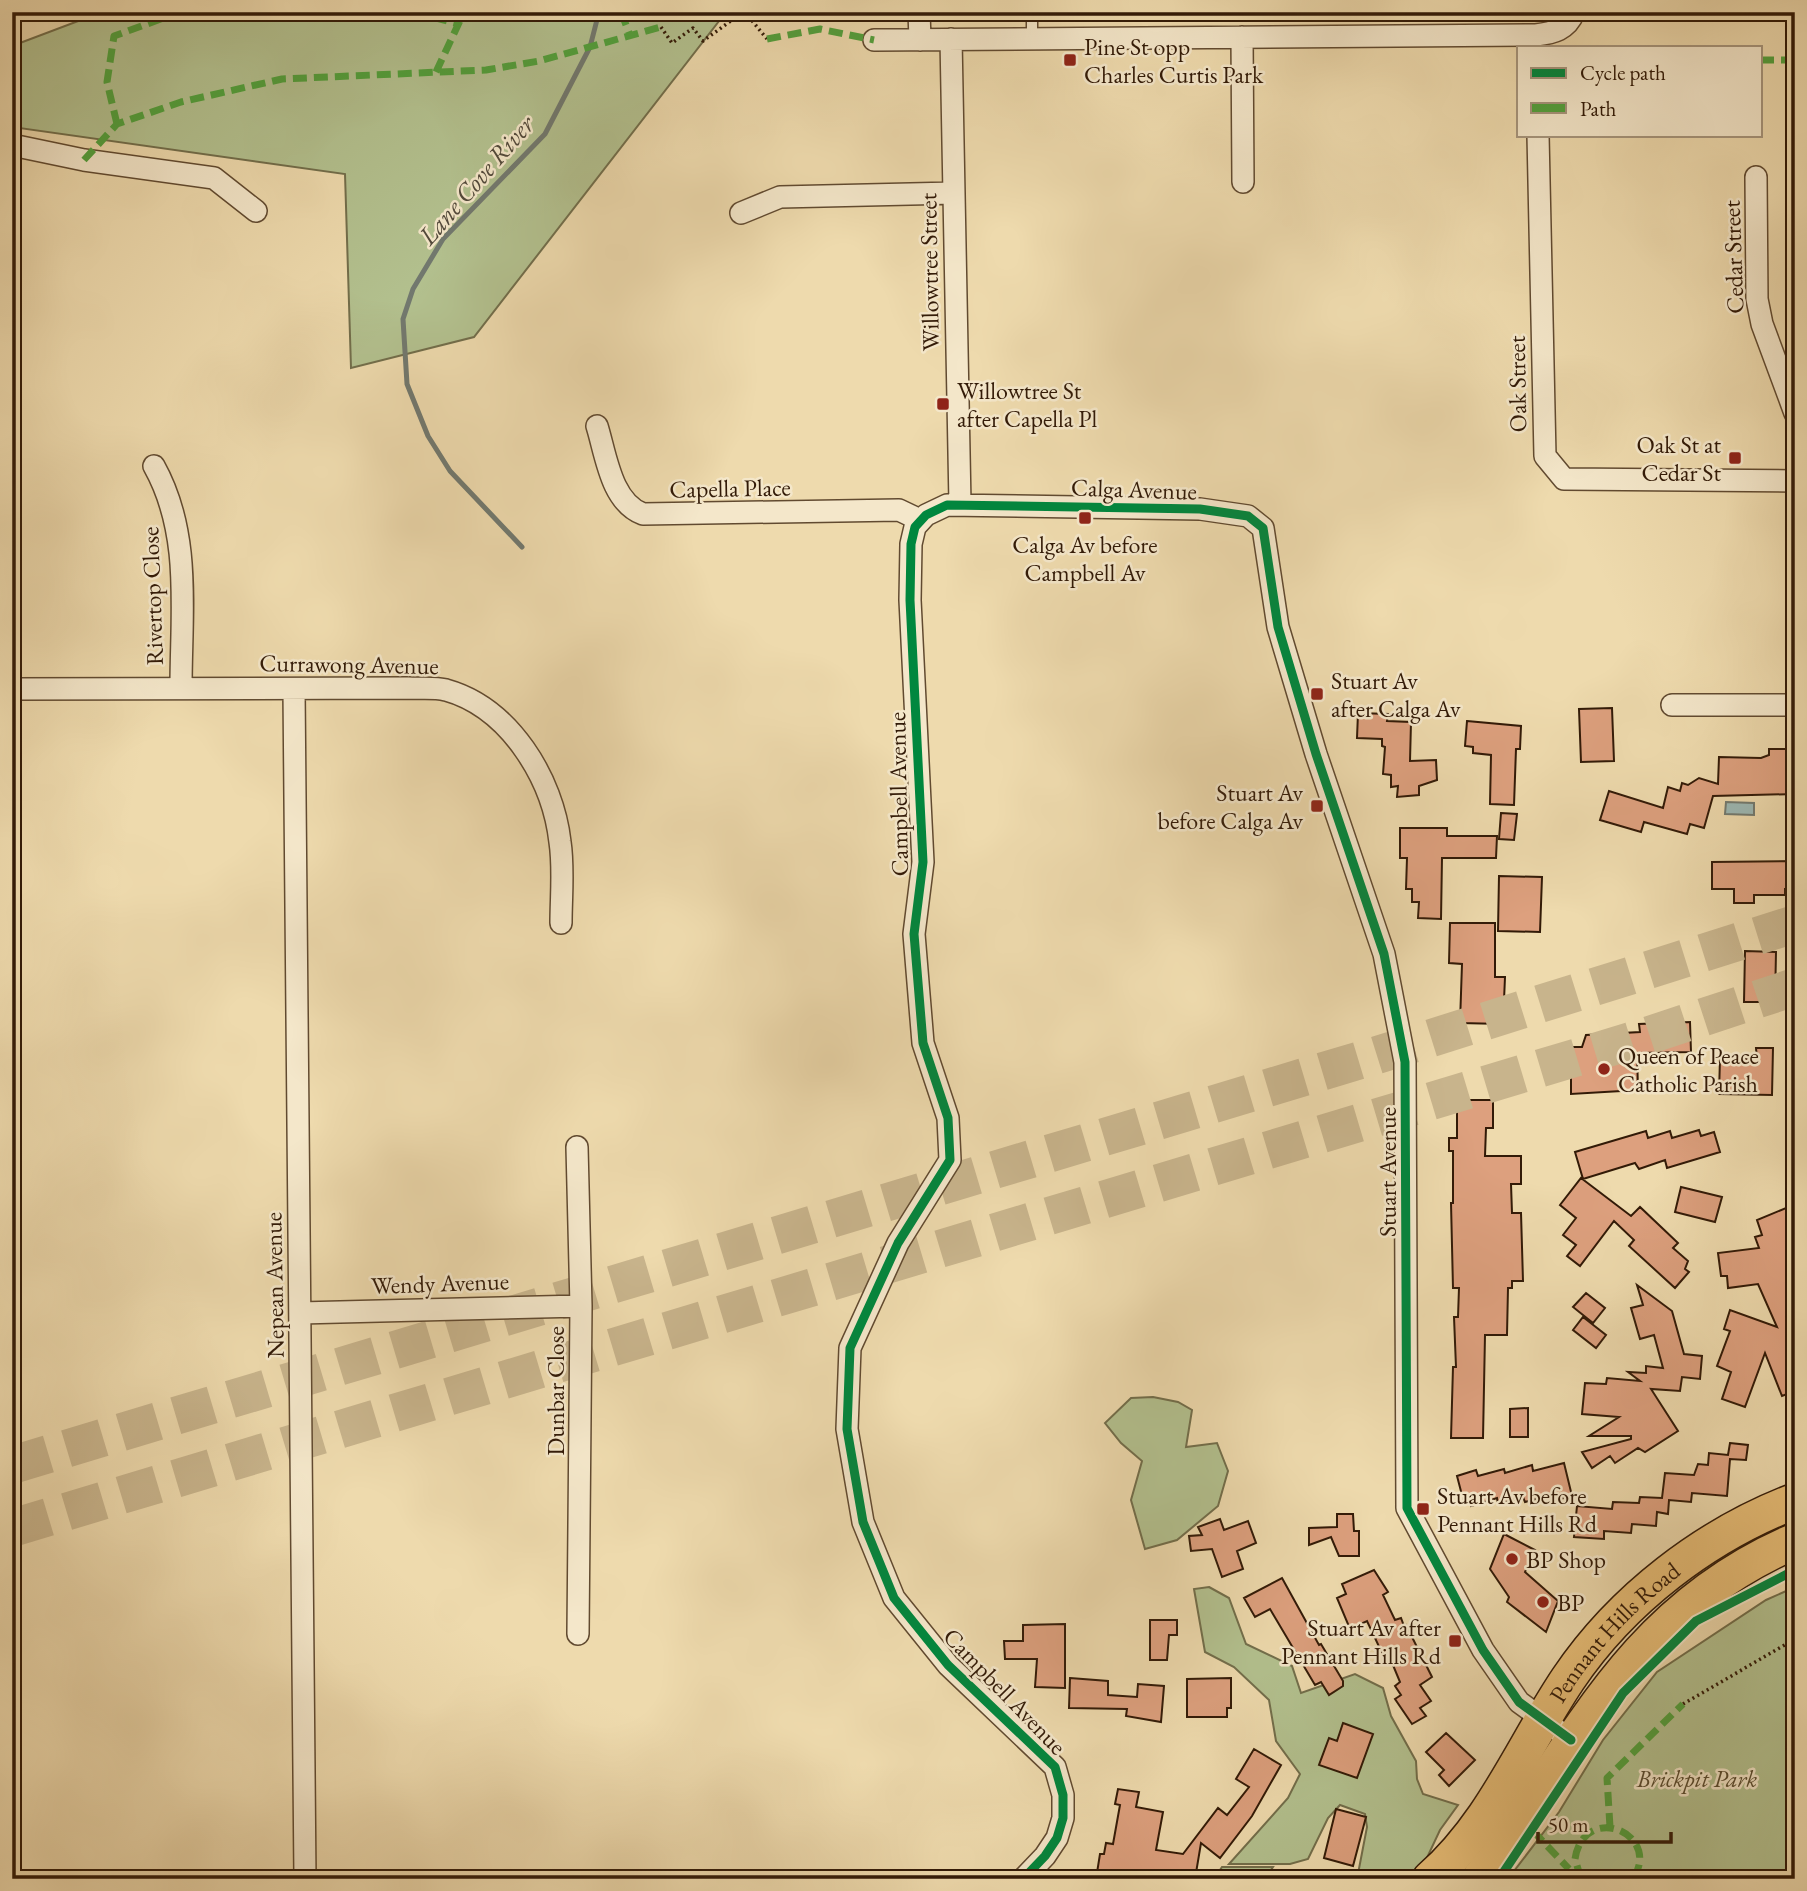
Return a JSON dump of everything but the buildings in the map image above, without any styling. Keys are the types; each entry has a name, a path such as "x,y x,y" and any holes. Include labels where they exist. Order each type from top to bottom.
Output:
{"highway":[{"name":"Pennant Hills Road","path":"1479,1879 1512,1835 1557,1730 1583,1660 1635,1603 1714,1539 1795,1501"},
{"name":"Pennant Hills Road","path":"1430,1879 1557,1730 1619,1674 1660,1630 1737,1571 1795,1541"}],"street":[{"path":"919,12 920,40"},
{"path":"874,40 1242,37 1536,41 1560,29 1572,18"},
{"path":"1242,37 1243,182"},
{"name":"Willowtree Street","path":"951,39 960,504"},
{"name":"Oak Street","path":"1538,136 1545,456 1563,479 1795,481"},
{"path":"12,145 84,160 214,178 256,211"},
{"name":"Cedar Street","path":"1756,177 1757,299 1762,324 1795,413"},
{"path":"741,213 780,197 954,193"},
{"name":"Capella Place","path":"597,426 619,493 631,507 643,514 899,510 920,520"},
{"name":"Rivertop Close","path":"154,466 172,501 180,534 181,687"},
{"path":"920,520 936,509 960,504"},
{"name":"Calga Avenue","path":"960,504 1200,509 1248,516 1259,524 1266,534 1269,566"},
{"name":"Campbell Avenue","path":"920,520 911,544 910,600 923,862 914,934 923,1043 948,1118 950,1160 898,1243 850,1348 847,1429 863,1522 894,1598 948,1665 1055,1767 1063,1795 1063,1818 1057,1838 1045,1857 1023,1879"},
{"name":"Stuart Avenue","path":"1269,566 1278,627 1295,686 1384,954 1405,1062 1407,1508 1483,1650 1519,1702 1557,1730"},
{"name":"Currawong Avenue","path":"12,689 443,689 485,709 506,726 523,747 538,775 556,821 561,844 561,923"},
{"name":"Nepean Avenue","path":"293,690 305,1879"},
{"path":"1672,705 1795,705"},
{"name":"Dunbar Close","path":"577,1147 581,1306 579,1634"},
{"name":"Wendy Avenue","path":"300,1313 581,1306"}],"lane":[{"path":"1032,12 1032,39"}],"path":[{"path":"661,27 672,43 693,28 703,41 744,12 767,38"},
{"path":"1683,1704 1795,1639"}],"green space":[{"path":"102,12 726,12 474,337 351,368 345,174 12,127 12,46"},
{"path":"1153,1397 1178,1402 1192,1410 1186,1447 1217,1443 1228,1471 1218,1506 1177,1540 1145,1549 1131,1500 1142,1461 1121,1443 1105,1423 1131,1398"},
{"path":"1209,1587 1229,1598 1246,1644 1292,1666 1301,1693 1355,1674 1383,1688 1391,1716 1416,1761 1417,1779 1423,1794 1458,1805 1440,1830 1417,1879 1357,1879 1367,1827 1365,1814 1340,1805 1328,1818 1308,1859 1290,1864 1229,1864 1288,1798 1300,1774 1276,1741 1269,1700 1234,1667 1205,1652 1194,1589"},
{"name":"Brickpit Park","path":"1795,1587 1795,1879 1508,1879 1559,1812 1603,1740 1657,1672 1766,1600"},
{"path":"1222,1867 1273,1867 1265,1879 1214,1879"}],"water":[{"path":"1726,802 1754,803 1754,815 1725,814"}],"waterway":[{"name":"Lane Cove River","path":"522,547 450,471 428,436 407,384 403,319 413,289 443,239 545,134 590,47 599,12"}],"tunnel":[{"path":"12,1465 1374,1056 1795,924"},
{"path":"12,1528 1631,1041 1795,987"}],"marked path":[{"path":"117,124 107,82 114,36 180,12"},
{"path":"413,12 459,24"},
{"path":"436,72 464,12"},
{"path":"621,12 631,38"},
{"path":"84,160 117,124 181,102 282,79 486,70 539,61 661,27"},
{"path":"767,39 820,29 874,40"},
{"path":"1762,60 1795,60"},
{"path":"1610,1827 1607,1778 1683,1704"},
{"path":"1581,1879 1575,1859 1581,1841 1592,1831 1605,1828 1619,1830 1630,1837 1638,1848 1639,1863 1633,1879"},
{"path":"1533,1831 1569,1869"}],"cycle path":[{"path":"1023,1879 1045,1856 1057,1838 1063,1818 1063,1795 1055,1767 948,1665 894,1598 863,1522 847,1429 850,1348 898,1243 950,1160 948,1118 923,1043 914,934 923,862 910,600 911,544 915,527 926,515 947,505 1200,509 1248,516 1263,528 1278,627 1316,754 1384,954 1405,1062 1407,1508 1483,1650 1519,1702 1571,1740"},
{"path":"1499,1879 1623,1693 1696,1621 1795,1570"}],"place":[{"name":"Pine St opp Charles Curtis Park","path":"1070,60"},
{"name":"Willowtree St after Capella Pl","path":"943,404"},
{"name":"Oak St at Cedar St","path":"1735,458"},
{"name":"Calga Av before Campbell Av","path":"1085,518"},
{"name":"Stuart Av after Calga Av","path":"1317,694"},
{"name":"Stuart Av before Calga Av","path":"1317,806"},
{"name":"Queen of Peace Catholic Parish","path":"1604,1069"},
{"name":"Stuart Av before Pennant Hills Rd","path":"1423,1509"},
{"name":"BP Shop","path":"1512,1559"},
{"name":"BP","path":"1543,1602"},
{"name":"Stuart Av after Pennant Hills Rd","path":"1455,1641"}]}
